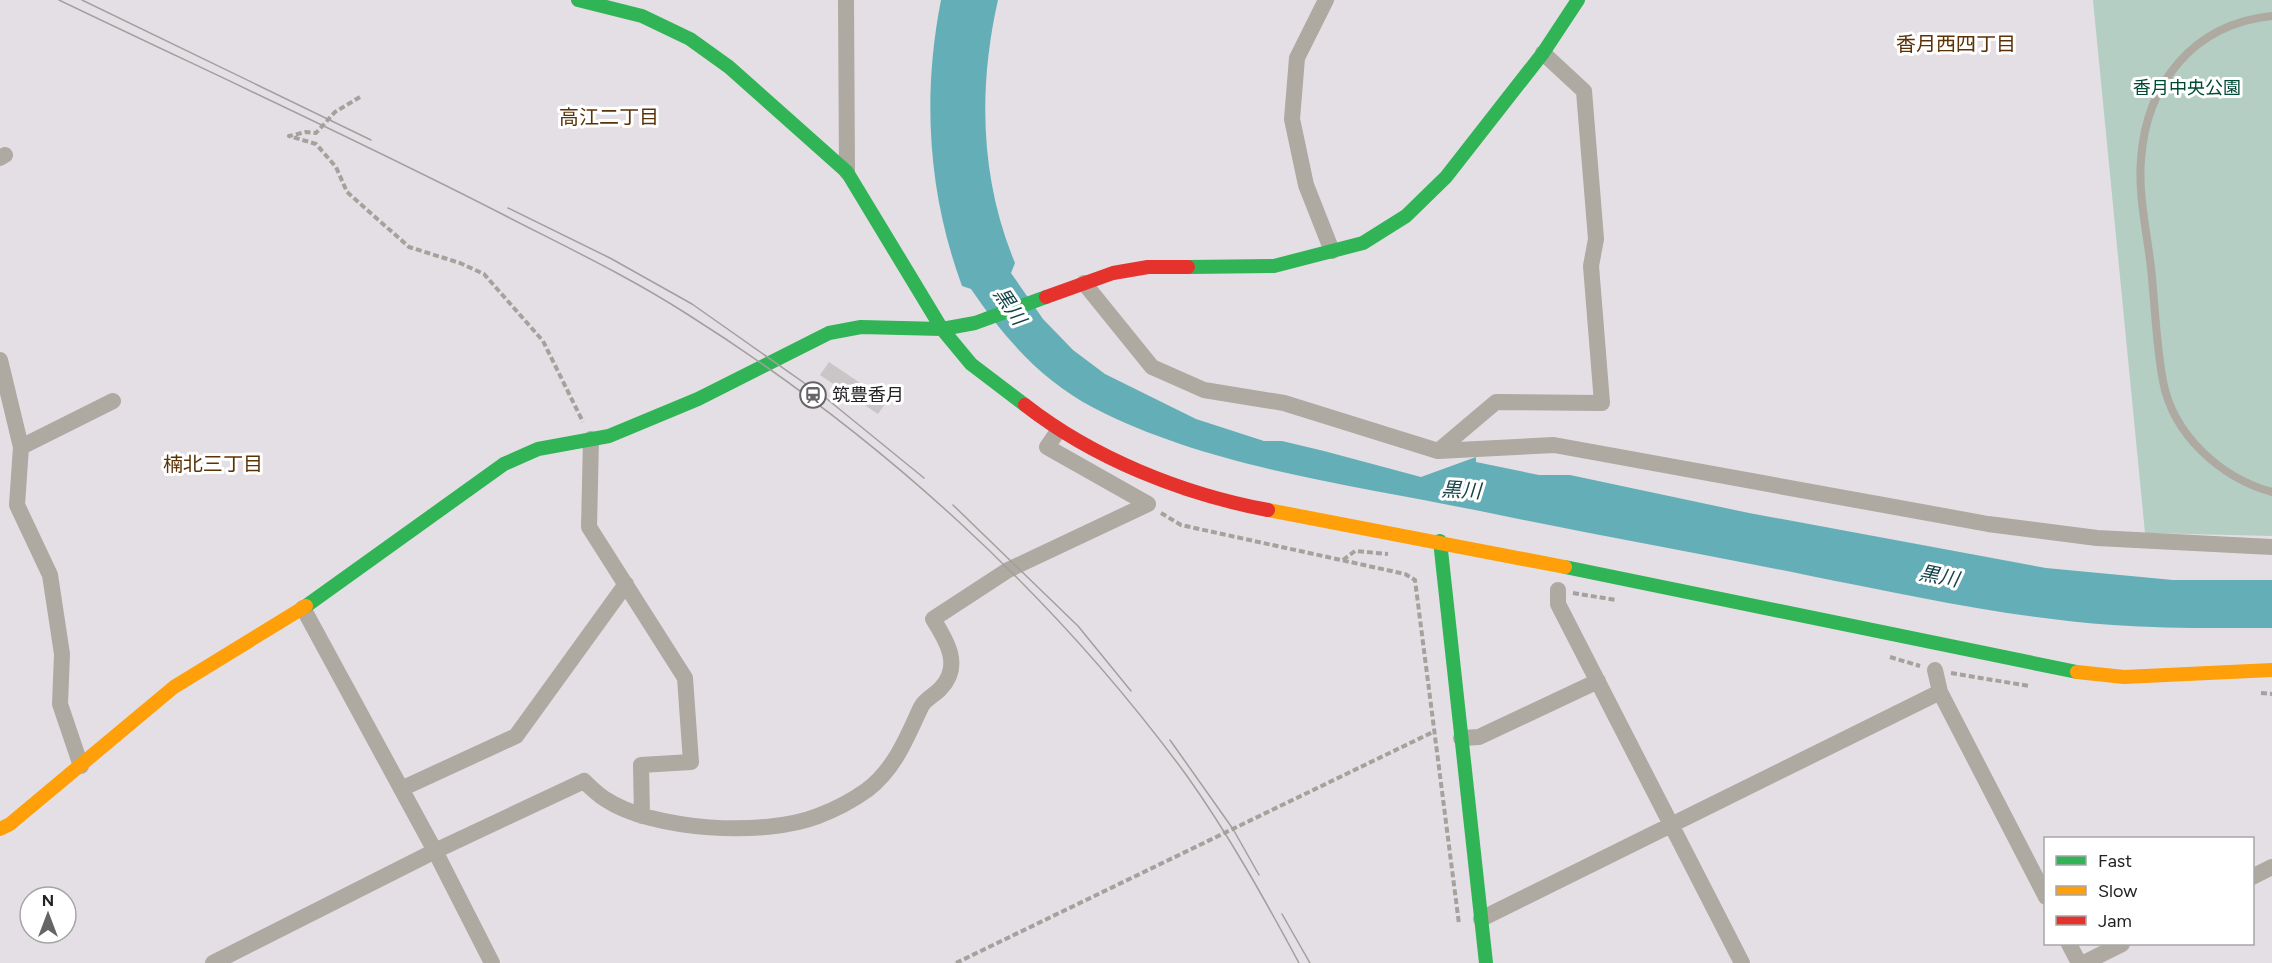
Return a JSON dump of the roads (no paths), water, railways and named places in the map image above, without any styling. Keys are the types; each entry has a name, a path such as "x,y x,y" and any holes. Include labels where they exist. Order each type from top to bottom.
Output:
{"street":[{"path":"578,0 642,16 690,39 729,67 847,172 942,329 971,364 1058,431 1160,480 1259,508 1440,540 2070,671 2124,677 2272,670"},
{"path":"846,0 847,172"},
{"path":"1326,0 1298,58 1292,119 1306,184 1332,251"},
{"path":"0,829 81,766 174,687 303,608 504,464 538,448 609,436 698,399 830,333 861,327 942,329 975,323 1113,273 1148,267 1274,266 1363,243 1406,216 1446,177 1543,53 1578,0"},
{"path":"1438,451 1496,402 1602,402 1591,266 1596,239 1584,91 1543,53"},
{"path":"1084,283 1152,367 1204,390 1284,403 1438,451 1554,445 1988,524 2097,538 2272,547"},
{"path":"0,360 21,447 16,505 50,575 62,654 60,704 81,766"},
{"path":"21,447 113,401"},
{"path":"213,963 435,851 584,781 605,799 642,816 713,829 770,826 818,817 867,790 895,760 910,735 922,704 950,679 952,663 950,645 933,619 1008,570 1148,504 1047,447 1058,431"},
{"path":"591,439 589,527 685,678 692,762 641,765 642,816"},
{"path":"1440,540 1486,963"},
{"path":"401,789 516,736 626,584"},
{"path":"1558,590 1558,604 1742,963"},
{"path":"303,608 435,851 492,963"},
{"path":"1935,670 1940,692 2044,893"},
{"path":"1461,738 1479,737 1598,681"},
{"path":"1481,919 1940,692"},
{"path":"2254,876 2272,867"},
{"path":"2070,945 2081,963 2120,945"}],"lane":[{"path":"2272,16 2257,18 2214,34 2185,54 2159,88 2146,122 2140,162 2163,383 2178,420 2199,450 2228,474 2256,488 2272,492"}],"water":[{"name":"黒川","path":"941,0 998,0 987,66 986,133 995,199 1003,231 1015,263 1011,273 1043,319 1073,350 1105,374 1196,419 1264,441 1282,441 1421,477 1476,457 1476,462 1539,475 1570,475 1749,513 2046,568 2173,580 2272,580 2272,628 2173,628 2074,622 1920,598 1283,472 1186,446 1139,429 1094,408 1057,385 1025,357 971,289 962,286 942,216 935,180 932,144 931,73"}],"tram line":[{"path":"59,0 392,159 619,274 665,300 758,361 827,412 894,465 1021,581 1135,709 1187,776 1232,844 1299,963"},
{"path":"82,0 371,140"},
{"path":"508,208 610,258 692,304 827,399 924,478"},
{"path":"953,505 1078,626 1131,691"},
{"path":"1170,740 1233,829 1259,875"},
{"path":"1282,914 1310,963"}],"place":[{"name":"筑豊香月","path":"813,395"}],"district":[{"name":"香月西四丁目","path":"1956,44"},
{"name":"高江二丁目","path":"609,117"},
{"name":"楠北三丁目","path":"213,464"}],"park label":[{"name":"香月中央公園","path":"2187,88"}]}
